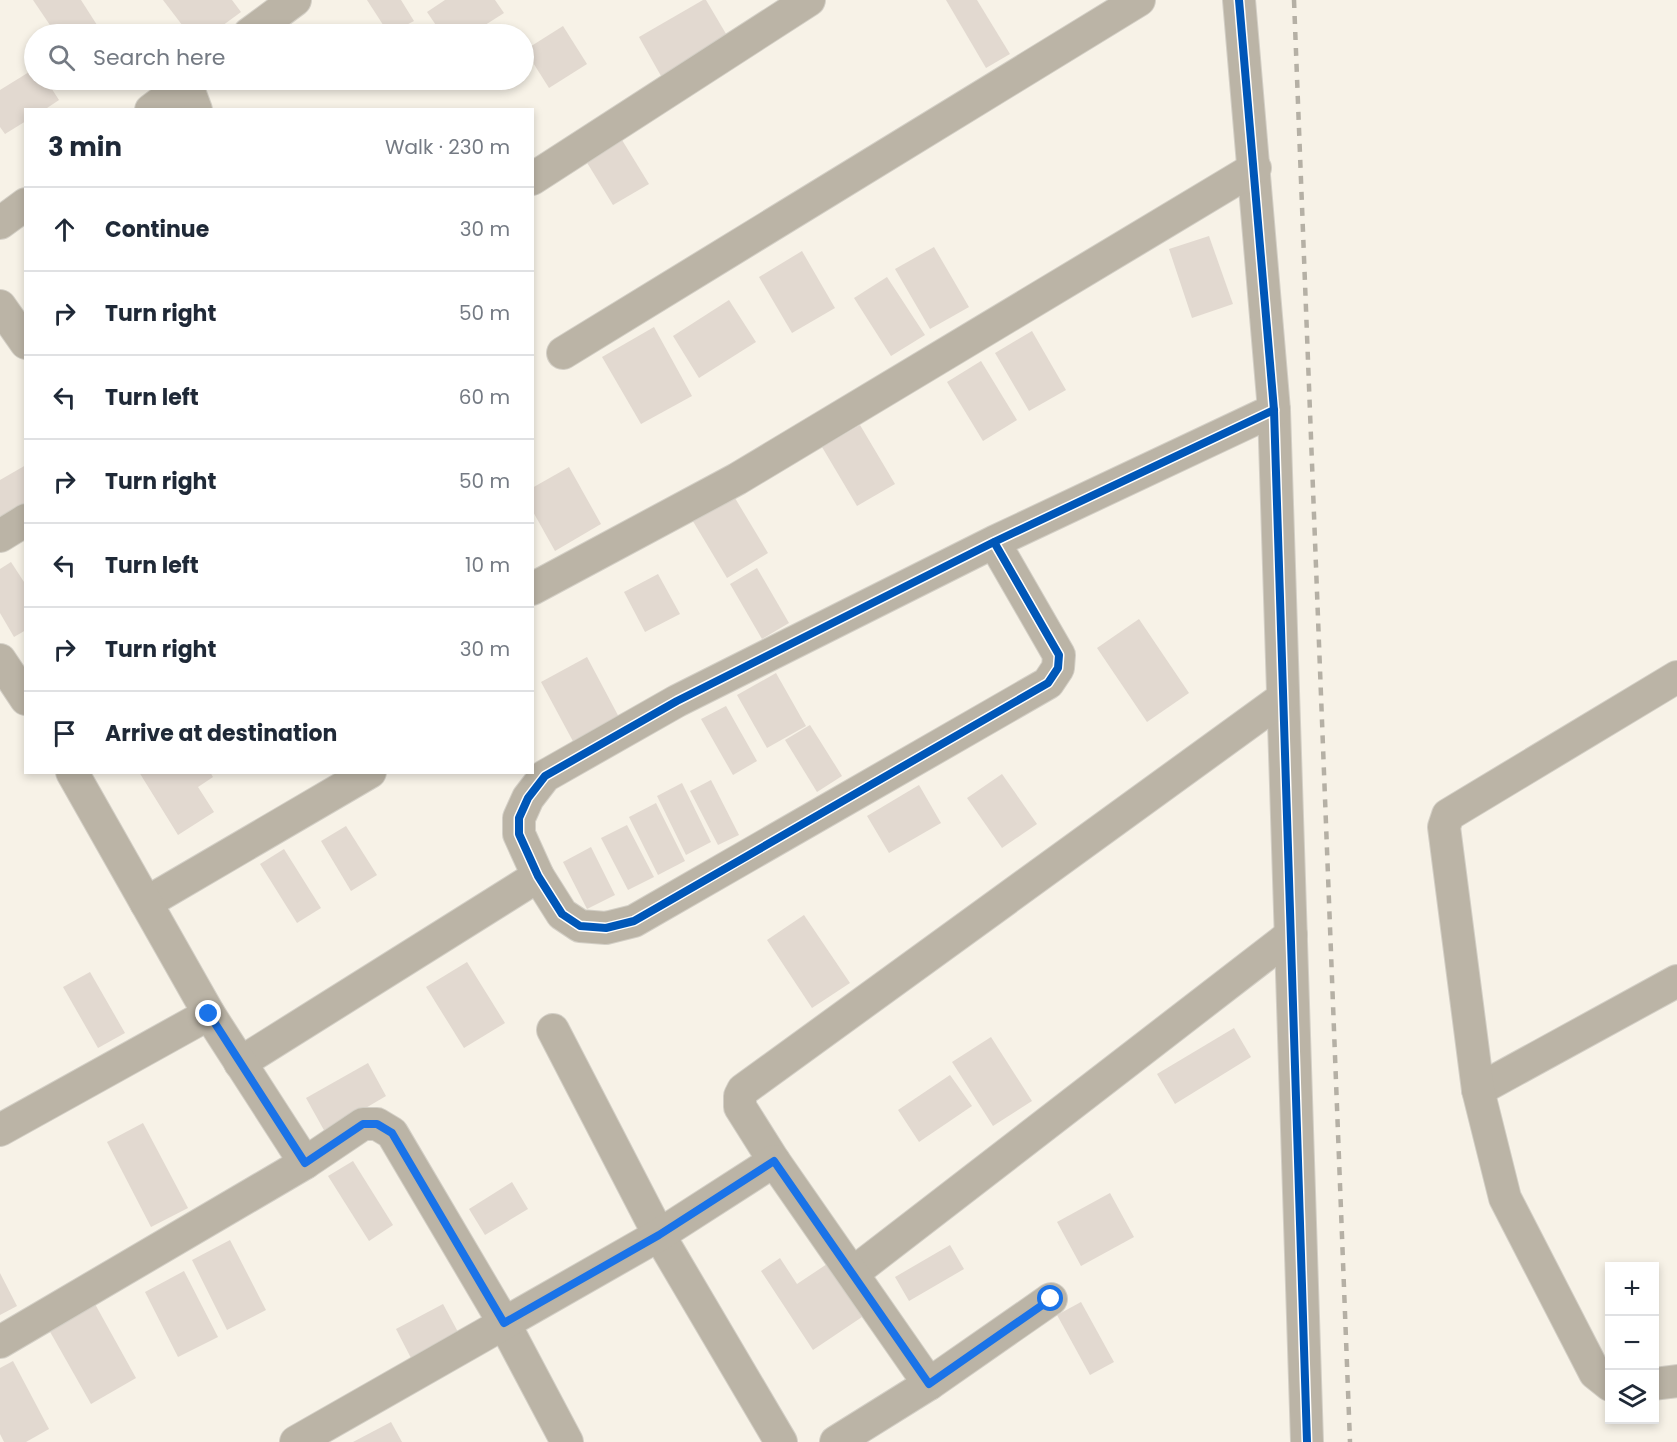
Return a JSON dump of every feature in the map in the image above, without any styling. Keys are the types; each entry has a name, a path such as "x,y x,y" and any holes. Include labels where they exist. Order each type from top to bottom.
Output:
{"street":[{"path":"263,24 295,0"},
{"path":"534,178 809,0"},
{"path":"563,353 1139,0"},
{"path":"1239,0 1274,411 1307,1442"},
{"path":"155,108 191,91"},
{"path":"534,588 736,479 1255,168"},
{"path":"0,223 24,205"},
{"path":"0,306 24,340"},
{"path":"994,543 1059,655 1058,668 1048,683 634,921 606,928 580,926 562,914 538,876 519,834 519,818 528,798 545,776 677,701 994,543 1274,411"},
{"path":"0,536 24,521"},
{"path":"0,660 24,696"},
{"path":"1605,1381 1595,1372 1505,1198 1478,1090 1444,827 1448,815 1677,677"},
{"path":"929,1384 774,1161 740,1107 740,1096 743,1090 1283,698"},
{"path":"73,774 209,1014 305,1163"},
{"path":"146,903 367,774"},
{"path":"240,1062 538,876"},
{"path":"853,1273 1291,935"},
{"path":"1478,1090 1677,981"},
{"path":"0,1130 209,1014"},
{"path":"553,1030 659,1235 781,1442"},
{"path":"0,1342 305,1163 363,1124 377,1124 392,1133 504,1323 567,1442"},
{"path":"296,1442 659,1235 774,1161"},
{"path":"836,1442 929,1384 1051,1299"},
{"path":"1659,1383 1677,1381"}],"building":[{"path":"33,0 81,0 96,24 49,24"},
{"path":"163,0 232,0 241,12 225,24 181,24"},
{"path":"367,0 401,0 414,21 408,24 383,24"},
{"path":"445,0 495,0 504,13 487,24 435,24 427,12"},
{"path":"706,0 732,44 665,83 639,37"},
{"path":"946,0 977,0 1010,54 986,68"},
{"path":"563,26 587,64 549,88 534,64 534,44"},
{"path":"24,75 24,90 52,90 59,100 47,108 24,108 24,122 5,134 0,127 0,90"},
{"path":"622,140 649,184 613,205 586,161"},
{"path":"1209,236 1233,304 1192,318 1169,249"},
{"path":"934,247 969,307 930,329 895,269"},
{"path":"802,251 835,308 792,333 759,277"},
{"path":"887,277 925,335 891,356 854,298"},
{"path":"729,300 756,342 699,378 673,336"},
{"path":"654,327 692,396 641,424 602,357"},
{"path":"1032,331 1066,390 1029,411 995,353"},
{"path":"981,361 1017,420 983,441 947,382"},
{"path":"860,425 895,484 857,506 822,447"},
{"path":"24,466 24,507 0,521 0,480"},
{"path":"569,467 601,524 555,551 534,514 534,487"},
{"path":"732,493 768,553 727,578 691,518"},
{"path":"11,562 24,582 24,631 14,637 0,613 0,569"},
{"path":"757,568 789,623 762,639 730,584"},
{"path":"658,574 680,614 645,632 624,592"},
{"path":"1139,619 1189,693 1147,722 1097,648"},
{"path":"587,657 621,721 575,745 541,682"},
{"path":"776,673 806,726 767,748 737,695"},
{"path":"726,706 757,761 733,775 701,719"},
{"path":"810,725 842,776 817,792 785,740"},
{"path":"140,774 211,774 213,777 198,787 214,812 178,835"},
{"path":"1002,774 1037,824 1002,848 967,798"},
{"path":"711,780 739,835 718,845 690,791"},
{"path":"682,783 711,842 686,855 657,796"},
{"path":"919,785 941,823 889,853 867,816"},
{"path":"656,803 685,861 658,875 629,817"},
{"path":"627,825 654,877 628,890 601,838"},
{"path":"346,826 377,875 351,891 321,841"},
{"path":"591,847 615,895 587,909 563,862"},
{"path":"284,849 321,908 297,923 260,864"},
{"path":"804,915 850,983 812,1008 767,940"},
{"path":"467,962 505,1023 464,1048 426,987"},
{"path":"90,972 125,1033 98,1048 63,987"},
{"path":"1234,1028 1251,1057 1175,1104 1157,1074"},
{"path":"991,1037 1032,1101 993,1126 952,1062"},
{"path":"368,1063 386,1096 325,1132 306,1098"},
{"path":"950,1075 972,1106 919,1142 898,1110"},
{"path":"143,1123 188,1208 151,1227 107,1142"},
{"path":"353,1161 393,1225 369,1241 328,1176"},
{"path":"512,1182 528,1209 485,1235 469,1209"},
{"path":"1110,1193 1134,1237 1081,1266 1057,1222"},
{"path":"230,1240 266,1310 227,1330 192,1260"},
{"path":"950,1245 964,1269 909,1301 895,1277"},
{"path":"780,1258 797,1284 827,1264 862,1317 813,1350 761,1271"},
{"path":"184,1271 218,1337 178,1357 145,1292"},
{"path":"0,1273 17,1306 0,1315"},
{"path":"1081,1302 1114,1362 1090,1375 1057,1315"},
{"path":"95,1304 136,1378 91,1404 49,1330"},
{"path":"443,1304 458,1332 411,1358 396,1329"},
{"path":"13,1361 49,1429 26,1442 4,1442 0,1434 0,1368"},
{"path":"391,1422 402,1442 353,1442"}],"railway":[{"path":"1294,0 1350,1442"}],"cycle path":[{"path":"1239,0 1274,410 1307,1442"},
{"path":"994,542 1059,655 1058,668 1048,683 634,921 606,928 580,926 562,914 538,876 519,834 519,818 528,798 545,776 677,701 994,542 1274,410"}],"route":[{"path":"209,1014 305,1163 363,1124 377,1124 392,1133 504,1323 659,1235 774,1161 929,1384 1051,1299"}]}
